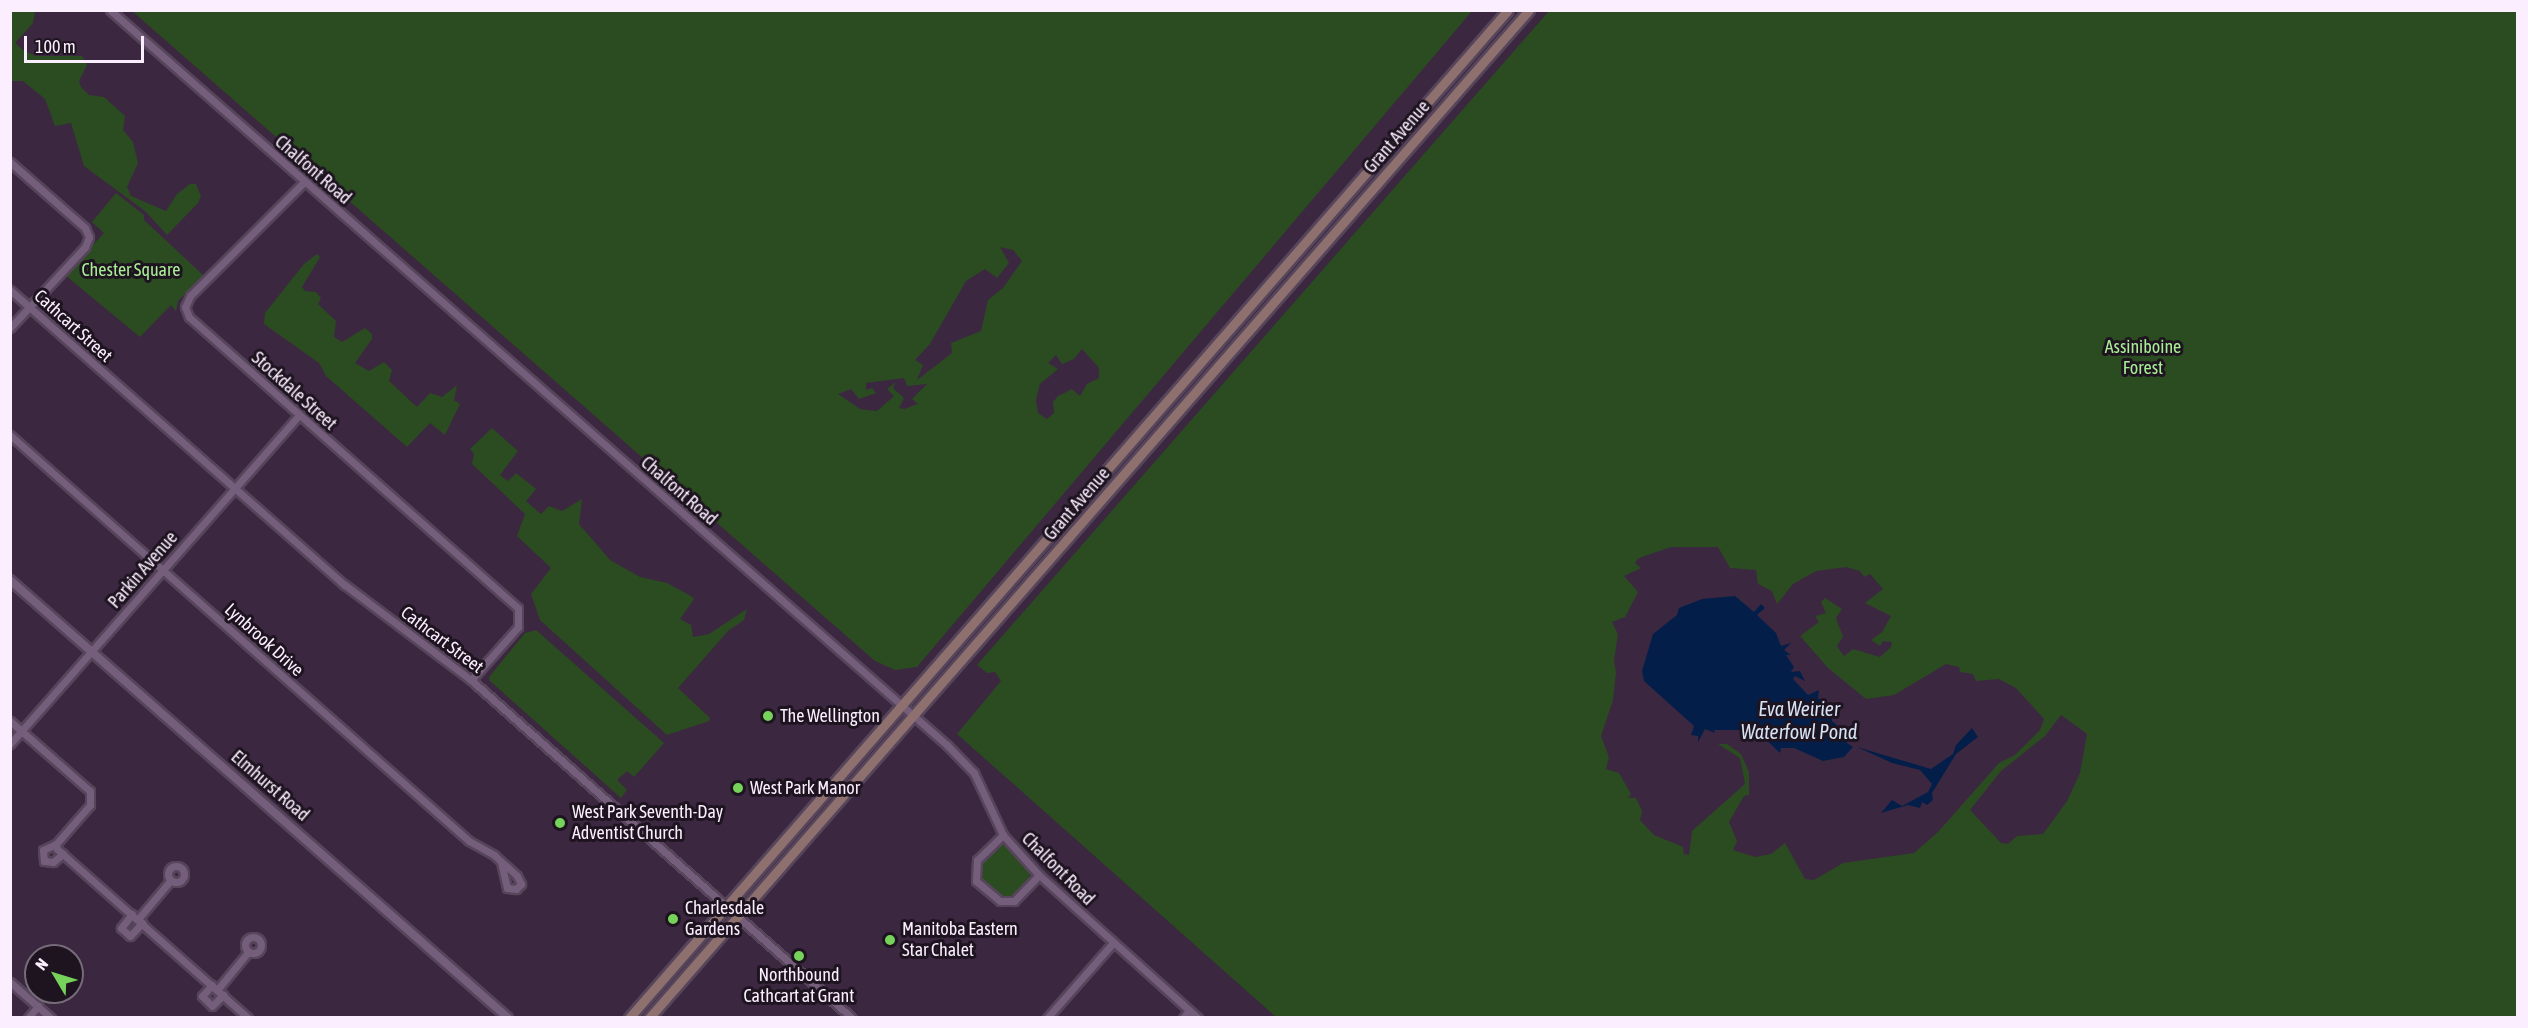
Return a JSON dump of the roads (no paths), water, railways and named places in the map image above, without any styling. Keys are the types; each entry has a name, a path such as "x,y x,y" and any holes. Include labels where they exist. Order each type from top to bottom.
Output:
{"main road":[{"name":"Grant Avenue","path":"629,1017 1508,10"},
{"name":"Grant Avenue","path":"649,1017 738,918 1529,10"}],"street":[{"name":"Chalfont Road","path":"110,10 914,716 974,773 1003,835 1039,875 1198,1017"},
{"path":"10,162 85,228 89,237 85,247 10,328"},
{"name":"Stockdale Street","path":"304,182 190,296 185,307 189,317 298,416 518,608 518,627 471,680"},
{"name":"Cathcart Street","path":"10,290 233,489 345,585 471,680 726,908 852,1017"},
{"name":"Parkin Avenue","path":"10,744 298,416"},
{"name":"Lynbrook Drive","path":"10,435 469,841 501,862"},
{"name":"Elmhurst Road","path":"10,580 508,1017"},
{"path":"10,721 90,790 92,797 56,844 43,850 44,861 52,862 63,854"},
{"path":"1003,835 977,860 976,881 1000,901 1014,901 1039,875"},
{"path":"56,844 63,854 248,1017"},
{"path":"137,919 171,880"},
{"path":"1047,1017 1113,943"},
{"path":"217,990 249,951"},
{"path":"10,982 51,1017"},
{"path":"28,1017 38,1006"},
{"path":"1183,1017 1189,1010"}],"water":[{"name":"Eva Weirier Waterfowl Pond","path":"1735,596 1754,612 1761,604 1765,608 1757,615 1776,633 1781,646 1791,643 1784,650 1791,655 1786,655 1794,667 1791,672 1800,671 1805,681 1795,676 1793,679 1808,695 1819,690 1818,698 1831,710 1832,721 1844,731 1847,743 1853,747 1844,757 1823,761 1794,748 1781,748 1780,753 1761,735 1739,730 1714,730 1715,733 1705,729 1698,742 1698,736 1691,735 1694,726 1644,681 1642,671 1653,634 1677,615 1679,608 1702,599"},
{"path":"1972,728 1978,737 1956,754 1932,793 1933,800 1927,805 1922,802 1920,808 1908,805 1881,813 1892,800 1902,806 1928,792 1932,784 1920,770 1892,763 1857,747 1931,769 1953,754 1956,745"}],"place":[{"name":"The Wellington","path":"768,716"},
{"name":"West Park Manor","path":"738,788"},
{"name":"West Park Seventh-Day Adventist Church","path":"560,823"},
{"name":"Charlesdale Gardens","path":"673,919"},
{"name":"Manitoba Eastern Star Chalet","path":"890,940"},
{"name":"Northbound Cathcart at Grant","path":"799,956"}],"park label":[{"name":"Chester Square","path":"131,270"},
{"name":"Assiniboine Forest","path":"2143,358"}]}
